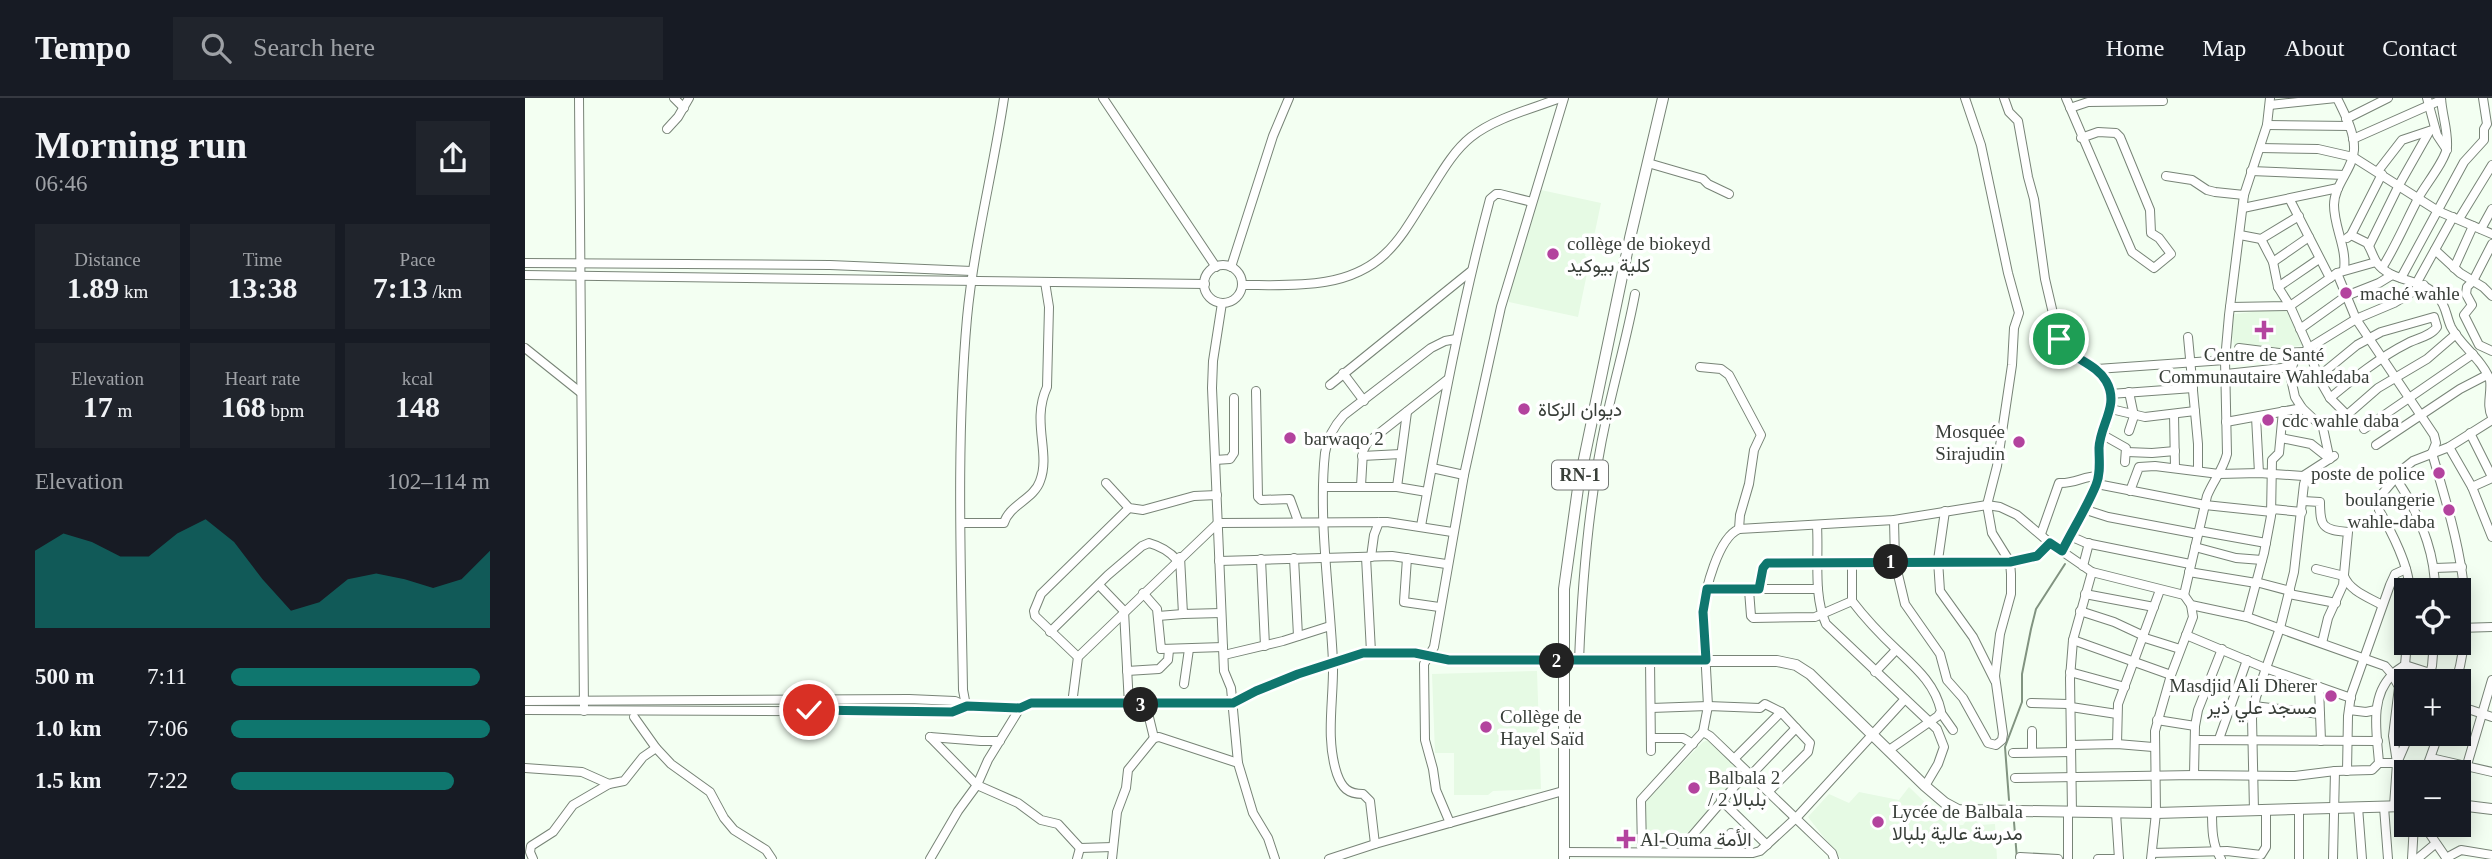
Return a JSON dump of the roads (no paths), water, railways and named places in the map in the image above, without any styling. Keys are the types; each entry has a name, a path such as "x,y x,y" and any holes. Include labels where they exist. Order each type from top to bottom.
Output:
{"main road":[{"name":"RN-1","path":"1564,855 1565,589 1578,488 1663,98"},
{"path":"1563,661 1777,660 1796,665 1810,674 1925,786 1958,810 2156,813 2394,807"},
{"path":"2471,806 2492,809"}],"street":[{"path":"579,98 583,706"},
{"path":"674,98 684,108"},
{"path":"667,129 689,98"},
{"path":"967,706 963,690 961,426 971,276 1004,98"},
{"path":"1103,98 1216,267"},
{"path":"1231,267 1273,136 1289,98"},
{"path":"1242,285 1318,283 1336,280 1371,265 1398,238 1453,157 1471,137 1495,124 1562,98"},
{"path":"1450,823 1436,790 1425,744 1424,664 1434,647 1452,533 1501,307 1562,98"},
{"path":"1893,520 1895,562 1905,604 1940,654 1947,680 1963,698 1981,732 1992,745 2000,743 2003,734 1996,682 1997,649 2011,594 2010,562 1992,533 1987,505 1997,466 2012,365 2014,328 2019,313 1981,145 1965,98"},
{"path":"2004,98 2009,112 2018,121 2034,199 2045,279 2059,339 2068,353 2097,369 2110,394 2111,409 2099,448 2097,480 2062,551"},
{"path":"2066,98 2081,138 2132,252 2154,268 2171,254 2159,238 2151,233 2150,210 2120,137 2116,133 2105,131 2081,138"},
{"path":"2184,595 2211,484 2224,466 2227,454 2225,360 2230,307 2244,195 2260,148 2270,102 2337,98 2353,139 2353,157 2338,188 2335,215 2345,262 2337,273 2290,306 2230,307"},
{"path":"2300,329 2346,296 2397,276 2438,211 2464,162 2484,140 2484,129 2489,125 2483,98"},
{"path":"2266,125 2347,122 2383,99"},
{"path":"2337,273 2379,265 2398,242 2418,198 2447,150 2447,132 2441,99 2428,101 2353,139"},
{"path":"2070,108 2088,102 2163,101"},
{"path":"2428,101 2432,131 2447,150"},
{"path":"2341,241 2351,235 2389,153 2402,140 2432,131"},
{"path":"2369,246 2399,185 2432,131"},
{"path":"2260,148 2318,149 2353,157 2438,211 2492,234"},
{"path":"1648,163 1703,179 1729,194"},
{"path":"2226,374 2291,367 2306,350 2356,319 2408,296 2420,285 2435,250 2492,165"},
{"path":"2251,170 2344,174"},
{"path":"2166,176 2192,180 2207,190 2244,195"},
{"path":"2243,208 2338,188"},
{"path":"1421,526 1447,380 1470,272 1493,195 1500,194 1532,202"},
{"path":"2290,200 2319,259 2337,273 2356,319 2435,438 2432,453 2456,536 2462,578"},
{"path":"2454,268 2477,228 2492,209"},
{"path":"2240,235 2261,239 2299,216"},
{"path":"2351,235 2365,241 2379,265 2437,295 2452,328 2491,382 2489,411 2492,419 2449,447 2413,461 2382,494 2379,510 2389,526 2410,578"},
{"path":"2273,262 2309,237"},
{"path":"2261,239 2273,262 2278,287 2290,306 2318,377 2330,398 2347,415 2395,376 2427,359 2456,334"},
{"path":"2492,244 2466,291 2472,305 2464,315 2479,345 2492,351"},
{"path":"2435,250 2454,268 2492,295"},
{"path":"2278,287 2319,259"},
{"path":"525,263 830,265 1045,282 1205,284"},
{"path":"1216,267 1231,267 1239,274 1241,291 1233,300 1222,303 1209,297 1205,284 1207,276 1216,267"},
{"path":"1330,385 1470,272"},
{"path":"525,275 971,276"},
{"path":"961,523 1004,523 1007,515 1039,485 1042,462 1039,419 1047,387 1049,307 1045,282"},
{"path":"1579,661 1585,567 1595,484 1606,421 1635,294"},
{"path":"1222,303 1212,388 1224,671 1233,703 1238,763 1253,813 1268,838 1275,859"},
{"path":"2318,377 2357,345 2381,332 2434,317 2437,327 2434,331 2407,343 2355,377 2330,398"},
{"path":"2188,337 2199,471"},
{"path":"2465,345 2475,338"},
{"path":"1375,844 1370,802 1363,794 1353,794 1345,789 1332,755 1333,661 1325,521 1325,454 1329,437 1344,415 1431,348 1456,339"},
{"path":"525,348 580,392"},
{"path":"2239,348 2279,353 2306,350"},
{"path":"2364,429 2473,354"},
{"path":"2097,369 2225,360"},
{"path":"1700,367 1721,369 1729,375 1761,435 1753,450 1739,529"},
{"path":"2291,367 2295,397 2302,408 2323,428 2331,457"},
{"path":"1343,373 1364,401"},
{"path":"2377,445 2460,389 2487,375"},
{"path":"1361,486 1362,456 1367,443 1447,380"},
{"path":"2110,394 2193,388"},
{"path":"1256,391 1258,497 1262,500 1290,499 1298,521"},
{"path":"2129,393 2134,416 2129,431"},
{"path":"1215,460 1230,458 1234,453 1234,398"},
{"path":"2226,422 2302,408"},
{"path":"2111,409 2134,416 2196,411"},
{"path":"2247,617 2272,511 2272,460 2278,456 2283,411"},
{"path":"1397,487 1407,412"},
{"path":"2174,414 2175,468"},
{"path":"2256,417 2259,473"},
{"path":"2470,433 2492,477 2472,487"},
{"path":"2103,435 2126,448 2125,462"},
{"path":"2281,438 2311,444 2331,457"},
{"path":"2449,447 2488,511 2492,537"},
{"path":"2127,452 2175,451"},
{"path":"1362,456 1401,454"},
{"path":"2130,491 2139,467 2175,468 2219,474 2307,475 2331,457"},
{"path":"1432,468 1464,475"},
{"path":"2254,811 2254,706 2290,592 2298,552 2307,475"},
{"path":"2041,534 2059,483 2073,483 2088,477 2130,491 2205,505 2302,512"},
{"path":"2396,477 2427,535 2435,578"},
{"path":"1106,483 1129,508 1143,510 1194,496 1217,495"},
{"path":"1324,487 1397,487 1427,492"},
{"path":"2303,501 2320,502 2320,517 2325,527 2348,532 2344,576 2322,643"},
{"path":"1642,851 1641,800 1703,732 1708,706 1703,612 1707,589 1728,537 1739,529 1893,520 1987,505 2010,511 2092,572 2184,595 2191,605 2193,617 2157,720 2154,747 2156,813 2151,856 2219,856 2227,851 2254,857 2261,855 2266,848 2266,810"},
{"path":"1078,657 1050,632 1035,616 1034,611 1041,594 1129,508"},
{"path":"2084,509 2109,517 2266,543"},
{"path":"1945,511 1938,560 1940,591 1973,637 1996,682"},
{"path":"1072,704 1078,657 1218,523 1379,522 1421,526 1452,533"},
{"path":"1371,652 1369,557 1379,522"},
{"path":"1817,526 1818,589 1826,624 1930,722 1941,737 1944,747 1925,786"},
{"path":"2070,536 2089,543 2336,603"},
{"path":"1050,632 1108,575 1149,543 1179,559 1183,614"},
{"path":"1759,589 1763,568 1767,563 1938,560 2010,562 2037,556 2050,543"},
{"path":"2083,566 2089,543"},
{"path":"2195,547 2236,558 2262,561"},
{"path":"1219,561 1327,556 1407,558 1447,565"},
{"path":"1294,558 1298,636"},
{"path":"1407,558 1404,601 1439,607"},
{"path":"1261,559 1265,646"},
{"path":"1852,561 1852,601 1896,650 1924,676 1938,696 1941,713 1953,730"},
{"path":"2435,568 2462,567"},
{"path":"2316,569 2344,576"},
{"path":"2347,771 2351,698 2382,605 2395,575 2406,569"},
{"path":"2068,859 2072,776 2070,672 2073,640 2092,572"},
{"path":"2344,576 2354,590 2382,605"},
{"path":"1099,585 1124,611 1129,705"},
{"path":"1707,589 1818,589"},
{"path":"1749,590 1753,618 1806,618 1822,615 1838,605 1852,601"},
{"path":"2117,744 2117,714 2160,590"},
{"path":"1143,593 1157,609 1161,649 1223,651 1265,646 1331,626"},
{"path":"2085,594 2154,607"},
{"path":"2191,605 2247,617 2364,657 2385,666 2394,676"},
{"path":"2080,611 2114,622 2144,638 2180,649"},
{"path":"1158,616 1221,613"},
{"path":"2471,628 2492,627"},
{"path":"2186,635 2265,668 2351,698"},
{"path":"2073,640 2171,675"},
{"path":"1184,684 1189,649"},
{"path":"2194,775 2198,710 2222,649"},
{"path":"1127,671 1159,669 1168,660 1169,650"},
{"path":"1875,672 1896,650"},
{"path":"525,701 583,706 952,712 967,706 1020,708 1031,703 1233,703 1256,691 1333,661 1371,652 1449,660 1563,661"},
{"path":"2405,665 2406,655"},
{"path":"1650,660 1651,751"},
{"path":"2219,740 2247,660"},
{"path":"2379,763 2376,713 2379,695 2392,674 2405,665"},
{"path":"2405,665 2413,669"},
{"path":"2070,672 2125,687"},
{"path":"2468,760 2491,685"},
{"path":"2319,687 2321,741"},
{"path":"1564,855 1642,851 1731,852 1753,856 1797,817 1905,699"},
{"path":"2031,703 2068,704 2071,707 2117,714"},
{"path":"1651,708 1761,708 1765,704 1781,712 1810,743 1808,752 1769,791"},
{"path":"1146,705 1154,738"},
{"path":"525,710 583,706"},
{"path":"2254,706 2319,714"},
{"path":"930,859 977,785 988,760 1020,708"},
{"path":"2349,709 2394,717 2394,743"},
{"path":"2471,710 2492,717"},
{"path":"1734,760 1781,712"},
{"path":"1889,750 1941,713"},
{"path":"634,718 656,748 688,778 710,792 734,830 767,850 772,859"},
{"path":"2157,720 2195,726"},
{"path":"1685,852 1685,844 1721,800 1796,728"},
{"path":"2032,731 2032,752"},
{"path":"1703,732 1797,817 1832,853 1834,859"},
{"path":"1000,741 930,737 977,785 1019,803 1041,820 1058,824 1080,848 1113,847"},
{"path":"1112,859 1117,812 1126,788 1128,769 1154,738 1159,737 1238,763"},
{"path":"1652,738 1683,738 1693,744"},
{"path":"2195,740 2378,741"},
{"path":"2013,753 2117,744 2154,747"},
{"path":"2435,746 2431,758 2441,760"},
{"path":"533,859 531,846 553,832 573,805 609,784 624,781 643,757 656,748"},
{"path":"2015,778 2295,776 2372,770 2379,763 2394,763"},
{"path":"2471,766 2492,772"},
{"path":"525,768 582,772 609,784"},
{"path":"2333,859 2335,771"},
{"path":"2388,859 2389,807 2394,780"},
{"path":"1329,859 1563,791"},
{"path":"1721,800 1766,845"},
{"path":"2358,807 2362,859"},
{"path":"2299,809 2299,859"},
{"path":"2211,811 2212,834 2219,856"},
{"path":"2098,859 2119,859 2116,813"},
{"path":"1731,833 1731,852"},
{"path":"2414,837 2414,859"},
{"path":"2431,837 2446,859 2461,850 2492,855"},
{"path":"2414,859 2435,844"},
{"path":"1077,859 1080,848"},
{"path":"2020,857 2058,859"}],"waterway":[{"path":"2009,800 2005,747 2022,702 2022,674 2031,629 2036,609 2065,564"},
{"path":"2014,822 2017,859"}],"place":[{"name":"collège de biokeyd كلية بيوكيد","path":"1553,254"},
{"name":"maché wahle","path":"2346,293"},
{"name":"Centre de Santé Communautaire Wahledaba","path":"2264,330"},
{"name":"ديوان الزكاة","path":"1524,409"},
{"name":"cdc wahle daba","path":"2268,420"},
{"name":"barwaqo 2","path":"1290,438"},
{"name":"Mosquée Sirajudin","path":"2019,442"},
{"name":"poste de police","path":"2439,473"},
{"name":"boulangerie wahle-daba","path":"2449,510"},
{"name":"Masdjid Ali Dherer مسجد علي ذير","path":"2331,696"},
{"name":"Collège de Hayel Saïd","path":"1486,727"},
{"name":"Balbala 2 / بلبالا 2","path":"1694,788"},
{"name":"Lycée de Balbala مدرسة عالية بلبالا","path":"1878,822"},
{"name":"Al-Ouma الأمة","path":"1626,839"}]}
